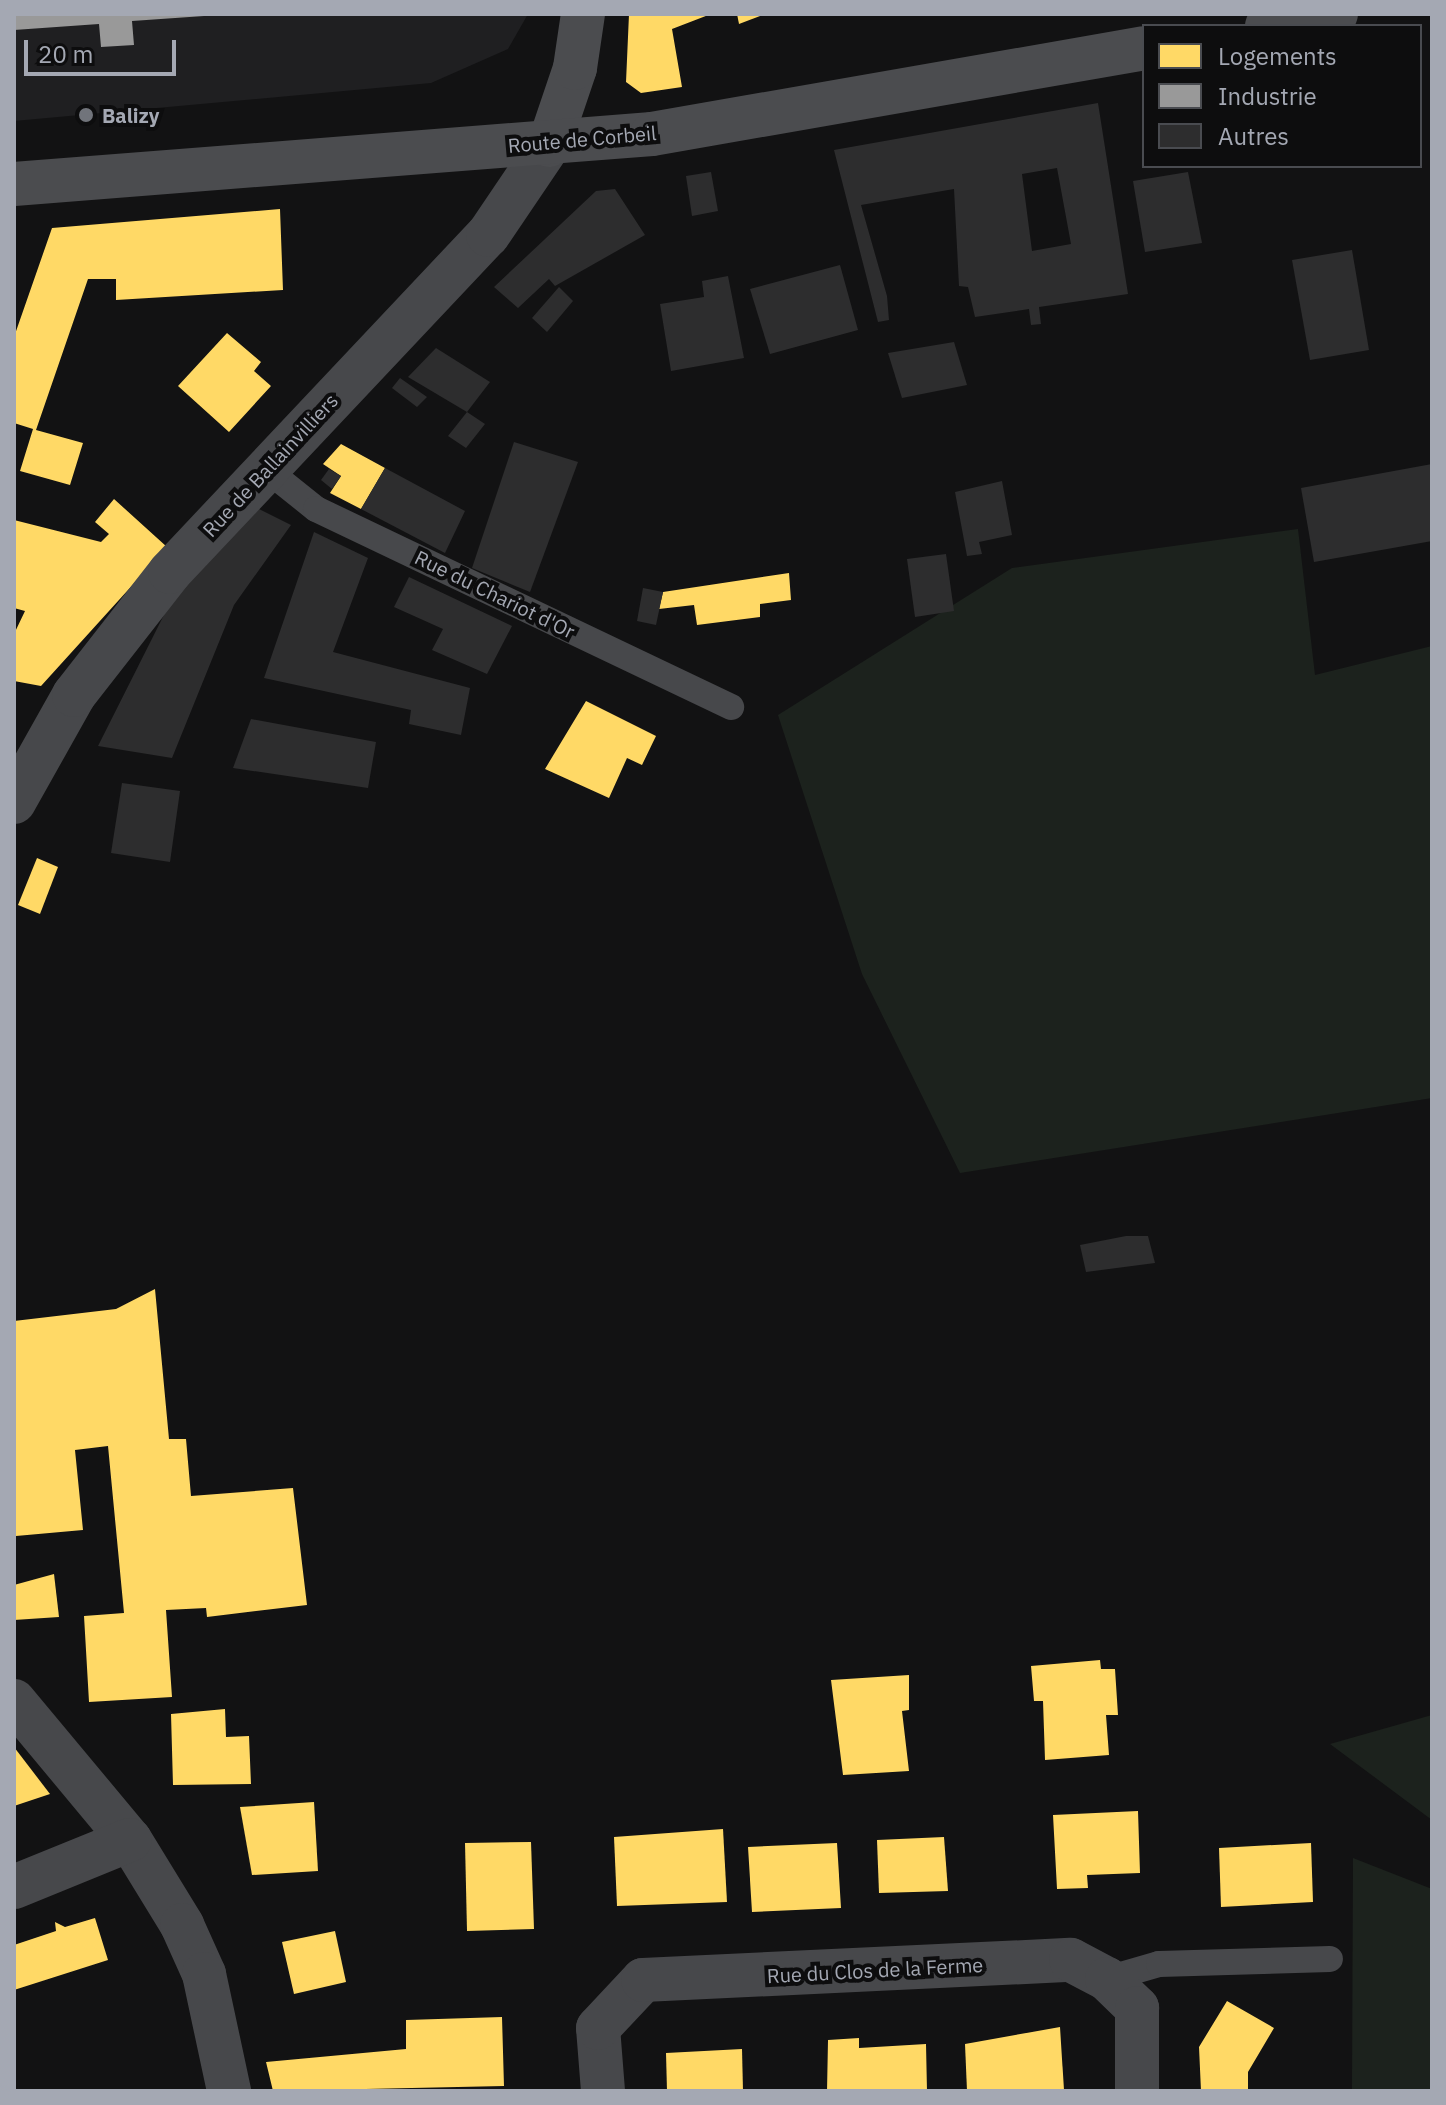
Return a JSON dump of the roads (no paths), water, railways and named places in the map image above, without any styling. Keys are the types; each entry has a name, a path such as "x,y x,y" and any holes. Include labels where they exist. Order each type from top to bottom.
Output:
{"main road":[{"path":"549,145 575,68 583,14"},
{"path":"1278,24 1336,14"},
{"name":"Route de Corbeil","path":"14,184 549,145 652,134 1142,48"}],"street":[{"name":"Rue de Ballainvilliers","path":"14,802 74,695 170,572 488,235 549,145"},
{"path":"14,1701 130,1840 204,1974 229,2091"},
{"path":"14,1887 130,1840"},
{"name":"Rue du Clos de la Ferme","path":"603,2091 598,2028 643,1980 1071,1960 1107,1979 1137,2008 1137,2091"}],"lane":[{"name":"Rue du Chariot d'Or","path":"266,469 316,509 731,707"},
{"path":"1107,1979 1159,1964 1330,1959"}],"place":[{"name":"Balizy","path":"86,115"}]}
